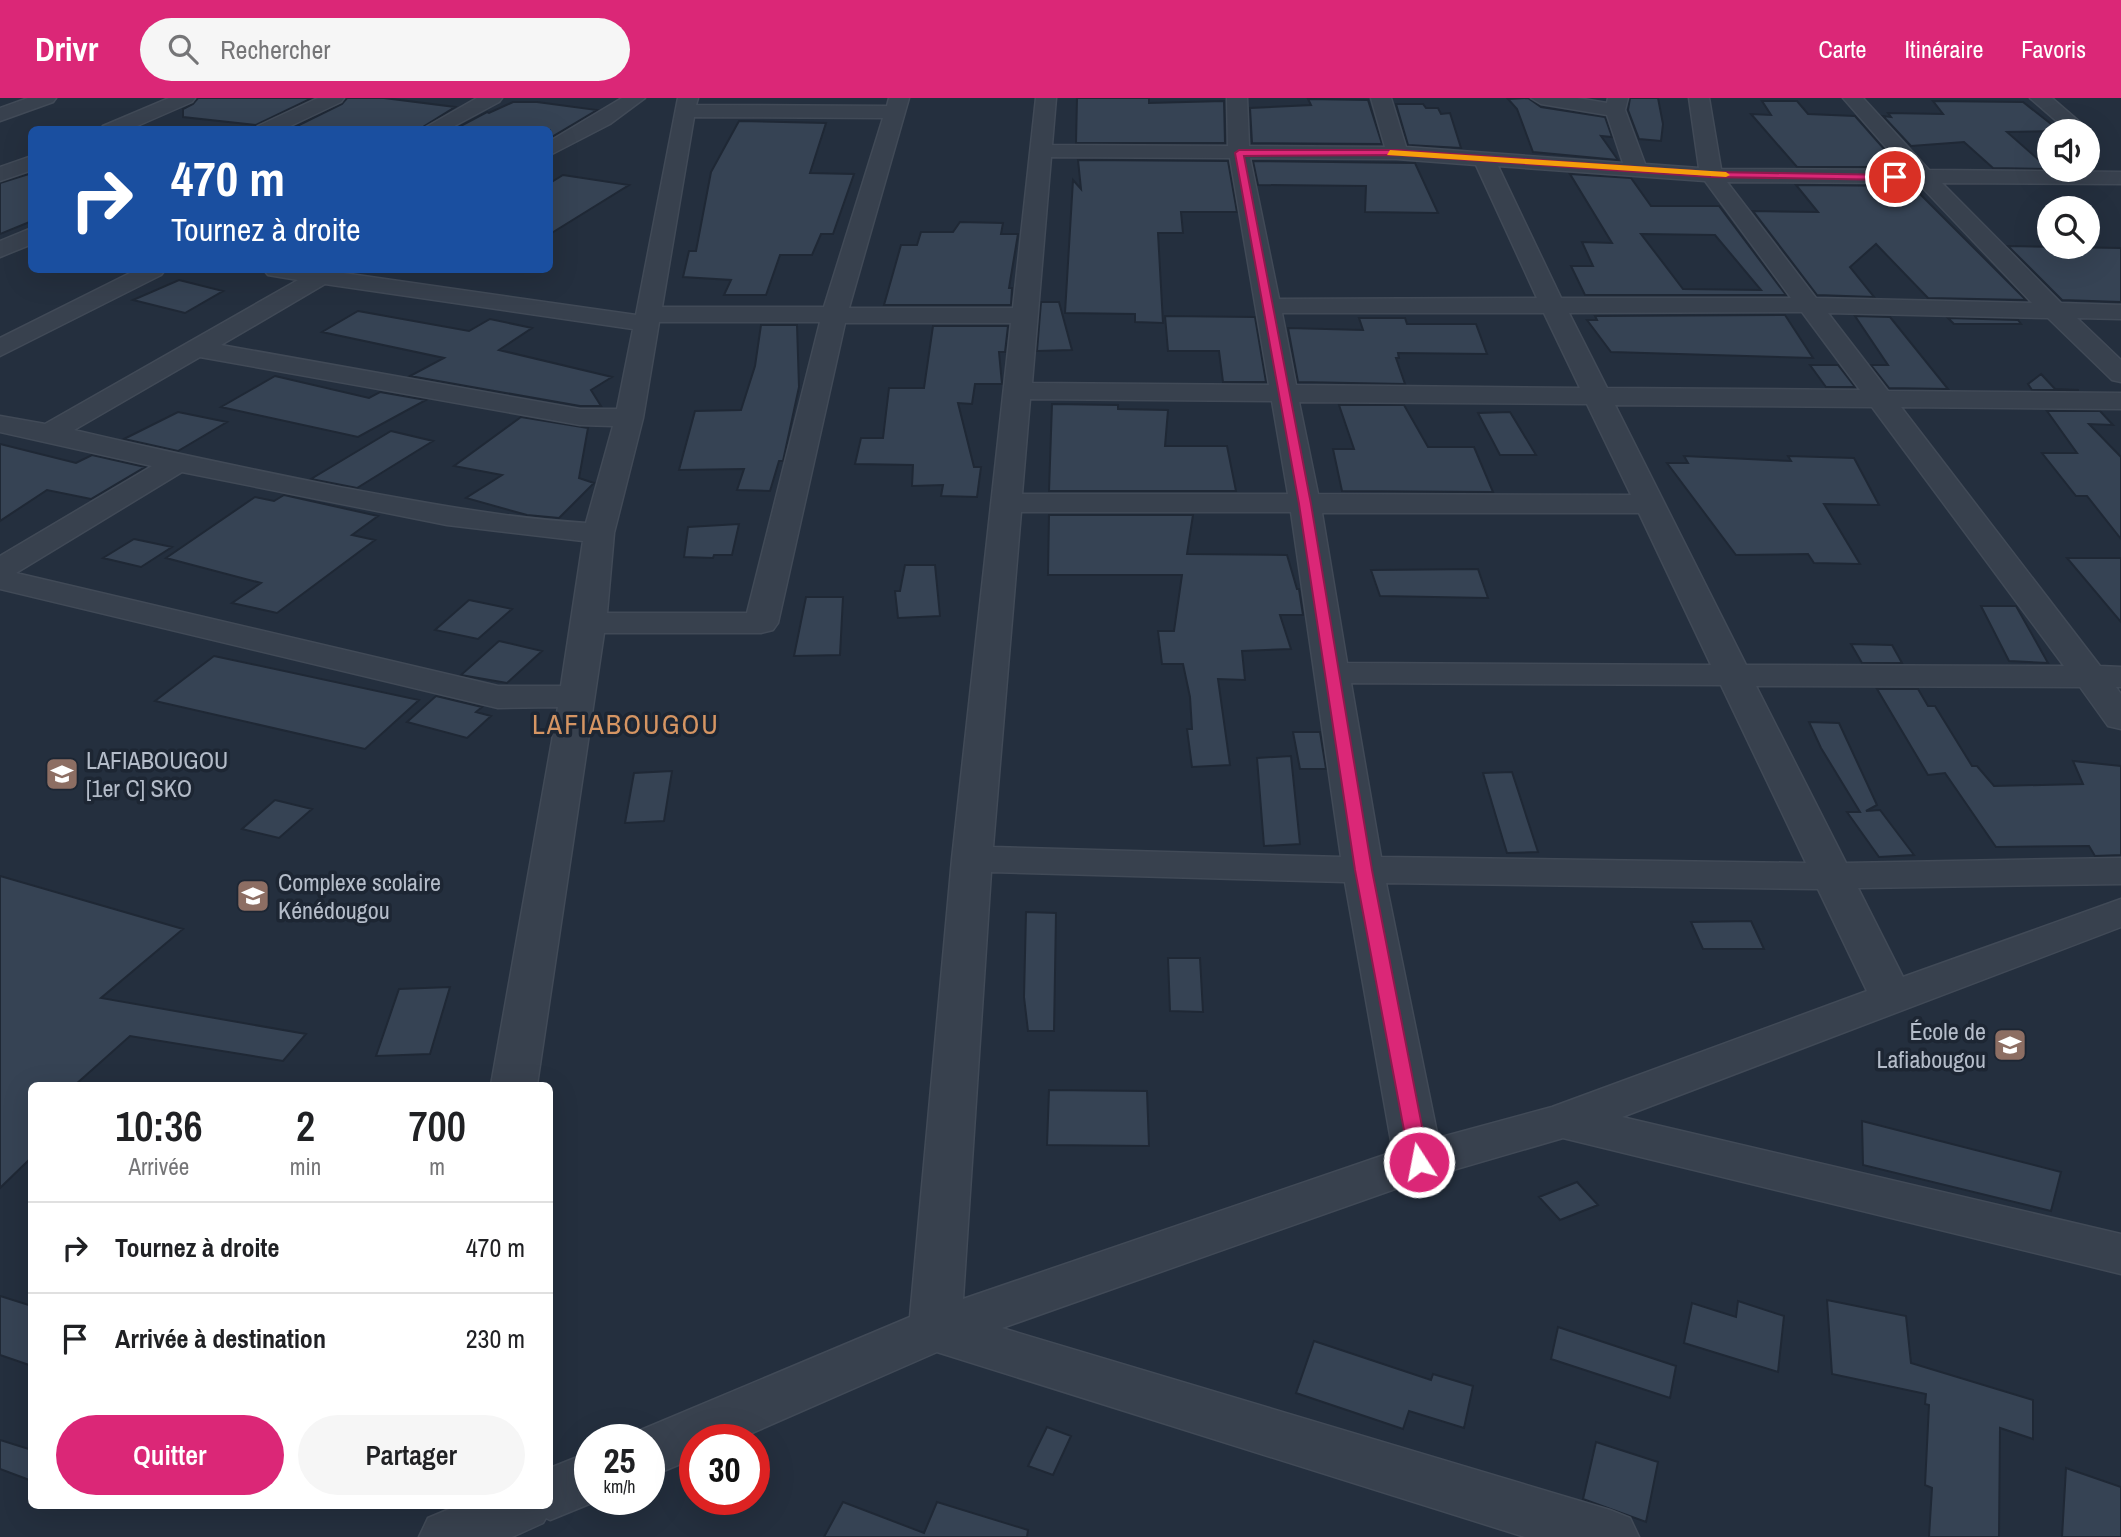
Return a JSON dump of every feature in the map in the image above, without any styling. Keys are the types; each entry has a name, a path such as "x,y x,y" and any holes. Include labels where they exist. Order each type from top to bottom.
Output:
{"street":[{"path":"0,116 46,98"},
{"path":"119,126 185,98"},
{"path":"274,126 334,98"},
{"path":"439,126 492,98"},
{"path":"553,147 603,120 635,98"},
{"path":"935,1330 972,859 1046,98"},
{"path":"1237,98 1239,153 1270,306 1282,393 1305,504 1363,870 1419,1162"},
{"path":"1381,98 1397,153"},
{"path":"1541,98 1616,104 1636,169"},
{"path":"1699,98 1711,175 1878,399 2105,677 2121,718"},
{"path":"1853,98 1922,178 2054,311 2121,373"},
{"path":"2040,98 2065,119"},
{"path":"514,1082 589,623 599,533 629,418 686,105 898,105 834,316 761,623 589,623"},
{"path":"1040,151 1397,153 1711,175 1922,178 2118,168"},
{"path":"1484,159 1552,304 1891,996"},
{"path":"0,176 28,164"},
{"path":"0,231 28,236"},
{"path":"0,250 28,237"},
{"path":"0,348 147,273"},
{"path":"49,433 326,273 647,319 1025,316"},
{"path":"1270,306 1809,305 2121,312"},
{"path":"193,348 580,417 629,418"},
{"path":"1017,391 2121,401"},
{"path":"0,424 176,464 483,523 555,532 599,533"},
{"path":"0,569 176,464"},
{"path":"1007,503 1651,504"},
{"path":"0,579 498,697 577,696"},
{"path":"1331,673 2105,677"},
{"path":"972,859 1363,870 1833,876 2121,871"},
{"path":"665,1444 935,1330 1419,1162 1563,1121 2121,912"},
{"path":"1563,1121 2121,1254"},
{"path":"935,1330 1610,1537"},
{"path":"553,1493 574,1484"},
{"path":"442,1537 446,1509"},
{"path":"448,1537 514,1509"}],"building":[{"path":"198,98 312,98 256,125 183,117 183,109"},
{"path":"347,98 384,98 455,107 424,126 297,126 342,104"},
{"path":"1077,98 1149,98 1149,103 1224,101 1225,143 1076,143"},
{"path":"1528,98 1541,107 1605,117 1612,137 1601,136 1618,160 1533,152 1517,109 1508,99"},
{"path":"1630,98 1658,98 1663,124 1661,141 1639,139 1628,110"},
{"path":"1308,99 1368,100 1382,144 1252,143 1250,108 1311,105"},
{"path":"1762,101 1797,101 1808,114 1855,116 1900,167 1797,167 1751,114 1771,115"},
{"path":"1933,101 2023,102 2045,119 2037,119 2037,131 2007,132 2037,158 2037,169 1993,168 1964,142 1911,146 1883,116 1891,117 1888,113 1943,114"},
{"path":"513,102 537,102 597,110 553,136 553,126 461,126"},
{"path":"1396,104 1423,104 1426,108 1438,108 1441,114 1450,113 1461,148 1408,145"},
{"path":"739,121 826,123 810,173 854,174 833,234 821,234 812,255 780,255 766,295 724,295 731,280 683,277 689,251 696,251 711,172"},
{"path":"1078,160 1228,161 1237,212 1181,212 1183,233 1158,233 1163,323 1135,322 1135,314 1065,313 1073,180 1081,189"},
{"path":"1253,161 1415,163 1438,213 1365,212 1366,186 1258,185"},
{"path":"28,174 28,223 0,234 0,183"},
{"path":"1570,174 1631,178 1651,206 1719,206 1786,295 1585,295 1571,266 1593,266 1582,242 1612,243","holes":["1641,234 1715,235 1761,290 1683,289"]},
{"path":"563,175 629,185 553,232 553,181"},
{"path":"1796,185 1912,186 2026,300 1928,298 1876,244 1850,267 1874,297 1817,295 1753,211 1818,212"},
{"path":"960,222 1003,223 1001,234 1018,234 1009,288 1012,288 1011,305 884,305 901,245 917,245 921,232 953,232"},
{"path":"2008,246 2037,247 2037,259 2100,259 2100,248 2121,248 2121,302 2062,300"},
{"path":"179,280 223,291 185,313 133,300"},
{"path":"1041,302 1059,302 1072,350 1037,351"},
{"path":"358,311 469,331 490,319 532,328 499,350 612,377 591,390 601,406 580,406 410,376 444,358 322,332"},
{"path":"1785,315 1813,358 1611,352 1587,320 1597,320 1595,316"},
{"path":"1165,316 1255,317 1266,382 1223,382 1219,351 1168,351"},
{"path":"1855,316 1890,317 1948,389 1889,388 1871,365 1888,365"},
{"path":"1359,318 1405,318 1407,324 1476,324 1487,354 1398,353 1399,358 1396,358 1405,384 1298,382 1288,328 1363,330"},
{"path":"1948,318 2018,320 2021,324 1954,324"},
{"path":"761,325 797,325 799,387 783,461 779,461 770,491 737,490 744,469 679,470 695,411 741,410 755,366"},
{"path":"933,326 1008,326 1005,352 999,352 1002,384 975,384 972,404 958,403 974,467 981,467 977,497 941,496 943,485 912,486 913,465 855,464 861,438 883,438 889,388 924,388"},
{"path":"1810,365 1838,365 1855,387 1826,387"},
{"path":"2041,374 2055,389 2079,390 2032,390 2028,384"},
{"path":"275,376 369,398 380,392 426,400 358,437 221,407"},
{"path":"1052,404 1118,405 1118,409 1168,410 1165,446 1227,446 1236,491 1049,491"},
{"path":"1339,405 1404,405 1428,447 1474,447 1493,492 1342,491 1333,449 1354,449"},
{"path":"2047,411 2100,411 2113,425 2089,424 2121,457 2121,539 2087,496 2076,496 2042,453 2077,453"},
{"path":"178,412 227,422 178,451 124,439"},
{"path":"1510,412 1536,455 1500,455 1478,413"},
{"path":"521,417 588,428 579,478 594,483 559,518 527,515 466,498 502,475 454,466"},
{"path":"391,431 433,441 357,488 311,479"},
{"path":"0,444 76,463 92,455 145,467 91,499 47,490 0,521"},
{"path":"1684,456 1791,461 1788,456 1854,458 1879,505 1824,504 1860,564 1814,563 1808,554 1736,555 1667,463 1688,463"},
{"path":"284,495 378,516 352,535 375,540 277,613 232,603 261,583 166,558 255,497 274,501"},
{"path":"1049,515 1193,515 1187,554 1287,555 1299,589 1303,615 1280,615 1291,649 1242,651 1245,680 1218,679 1230,765 1192,767 1187,729 1192,729 1190,697 1183,664 1162,664 1158,631 1174,631 1182,575 1048,575"},
{"path":"739,524 732,555 714,555 713,558 684,557 688,527"},
{"path":"134,539 172,547 141,567 103,558"},
{"path":"2067,558 2121,558 2121,622"},
{"path":"905,565 935,565 940,616 898,618 895,591 900,591"},
{"path":"1478,569 1488,598 1380,596 1371,570"},
{"path":"806,597 843,597 840,655 794,656"},
{"path":"469,600 512,609 478,639 435,630"},
{"path":"1981,606 2016,606 2048,663 2009,661"},
{"path":"499,641 542,651 507,683 461,675"},
{"path":"1851,644 1892,645 1902,663 1862,663"},
{"path":"214,656 419,700 365,749 155,701"},
{"path":"1877,689 1918,689 1928,706 1935,706 1972,766 1977,766 1994,786 2083,784 2073,761 2121,766 2121,855 2095,856 2089,846 1996,847 1945,773 1928,775"},
{"path":"436,696 482,707 476,712 491,716 467,738 407,722"},
{"path":"1809,722 1839,723 1877,805 1866,811 1880,810 1914,855 1879,857 1847,812 1860,812 1821,748"},
{"path":"1293,732 1320,732 1326,769 1300,769"},
{"path":"1291,756 1300,844 1264,846 1257,758"},
{"path":"672,771 664,821 625,823 634,773"},
{"path":"1512,772 1538,852 1507,853 1483,773"},
{"path":"275,800 312,809 279,838 242,829"},
{"path":"0,876 183,929 101,998 306,1034 283,1061 130,1036 78,1082 28,1082 28,1161 0,1188"},
{"path":"1026,912 1056,913 1054,1031 1028,1031 1024,997"},
{"path":"1751,921 1764,949 1703,949 1691,922"},
{"path":"1168,958 1200,958 1203,1012 1170,1011"},
{"path":"450,987 430,1054 376,1056 399,989"},
{"path":"1049,1090 1147,1091 1149,1146 1047,1145"},
{"path":"1862,1121 2061,1172 2051,1211 1863,1165"},
{"path":"1577,1182 1598,1205 1560,1220 1539,1197"},
{"path":"0,1296 28,1305 28,1365 0,1355"},
{"path":"1827,1300 1906,1316 1911,1363 2033,1400 2033,1439 2000,1428 1999,1537 1929,1537 1932,1488 1925,1485 1929,1405 1925,1404 1926,1394 1832,1374"},
{"path":"1738,1301 1784,1316 1778,1372 1684,1343 1692,1303 1736,1317"},
{"path":"1558,1327 1676,1366 1670,1398 1551,1359"},
{"path":"1314,1341 1431,1380 1433,1374 1473,1386 1464,1428 1409,1411 1403,1429 1296,1393"},
{"path":"1047,1427 1071,1436 1053,1475 1028,1466"},
{"path":"0,1440 28,1449 28,1480 0,1469"},
{"path":"1596,1442 1658,1462 1646,1522 1583,1499"},
{"path":"2066,1468 2121,1487 2121,1537 2062,1537"},
{"path":"843,1502 924,1533 937,1502 1028,1530 1027,1537 824,1537"}],"slow traffic":[{"path":"1390,153 1726,175"}],"place":[{"name":"LAFIABOUGOU [1er C] SKO","path":"62,774"},
{"name":"Complexe scolaire Kénédougou","path":"253,896"},
{"name":"École de Lafiabougou","path":"2010,1045"}],"district":[{"name":"LAFIABOUGOU","path":"626,724"}],"route":[{"path":"1419,1162 1363,870 1305,504 1282,393 1270,306 1239,153 1397,153 1711,175 1895,177"}]}
